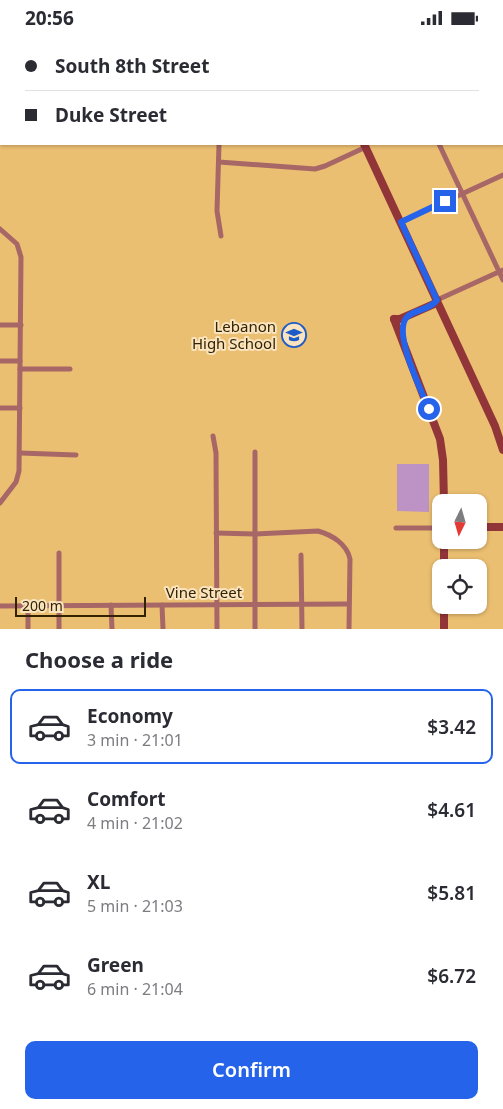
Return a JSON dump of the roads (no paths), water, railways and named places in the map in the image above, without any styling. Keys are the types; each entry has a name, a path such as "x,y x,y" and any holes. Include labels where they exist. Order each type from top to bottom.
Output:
{"street":[{"path":"219,145 216,211 221,236"},
{"path":"219,163 315,169 325,166 365,145 437,300 499,424 503,450"},
{"path":"439,145 501,271 503,280"},
{"path":"401,222 503,175"},
{"path":"0,229 17,244 20,252 21,325 20,453 18,477 0,503"},
{"path":"394,319 398,315 432,300 437,300 501,271"},
{"path":"394,319 400,319 434,304 437,300"},
{"path":"404,345 403,325 408,315"},
{"path":"394,319 441,446 444,494"},
{"path":"0,325 21,325"},
{"path":"0,361 20,361"},
{"path":"20,369 70,369"},
{"path":"0,407 20,408"},
{"path":"213,436 216,453 217,629"},
{"path":"255,452 255,629"},
{"path":"20,453 76,455"},
{"path":"488,527 503,527"},
{"path":"396,528 432,528"},
{"path":"216,533 255,534 318,531 326,533 337,540 349,554 349,629"},
{"path":"59,553 59,629"},
{"path":"301,555 302,629"},
{"name":"Vine Street","path":"0,606 349,604"},
{"path":"112,605 112,629"},
{"path":"162,605 163,629"},
{"path":"28,606 28,629"},
{"path":"444,614 444,629"}],"place":[{"name":"Lebanon High School","path":"294,335"}]}
